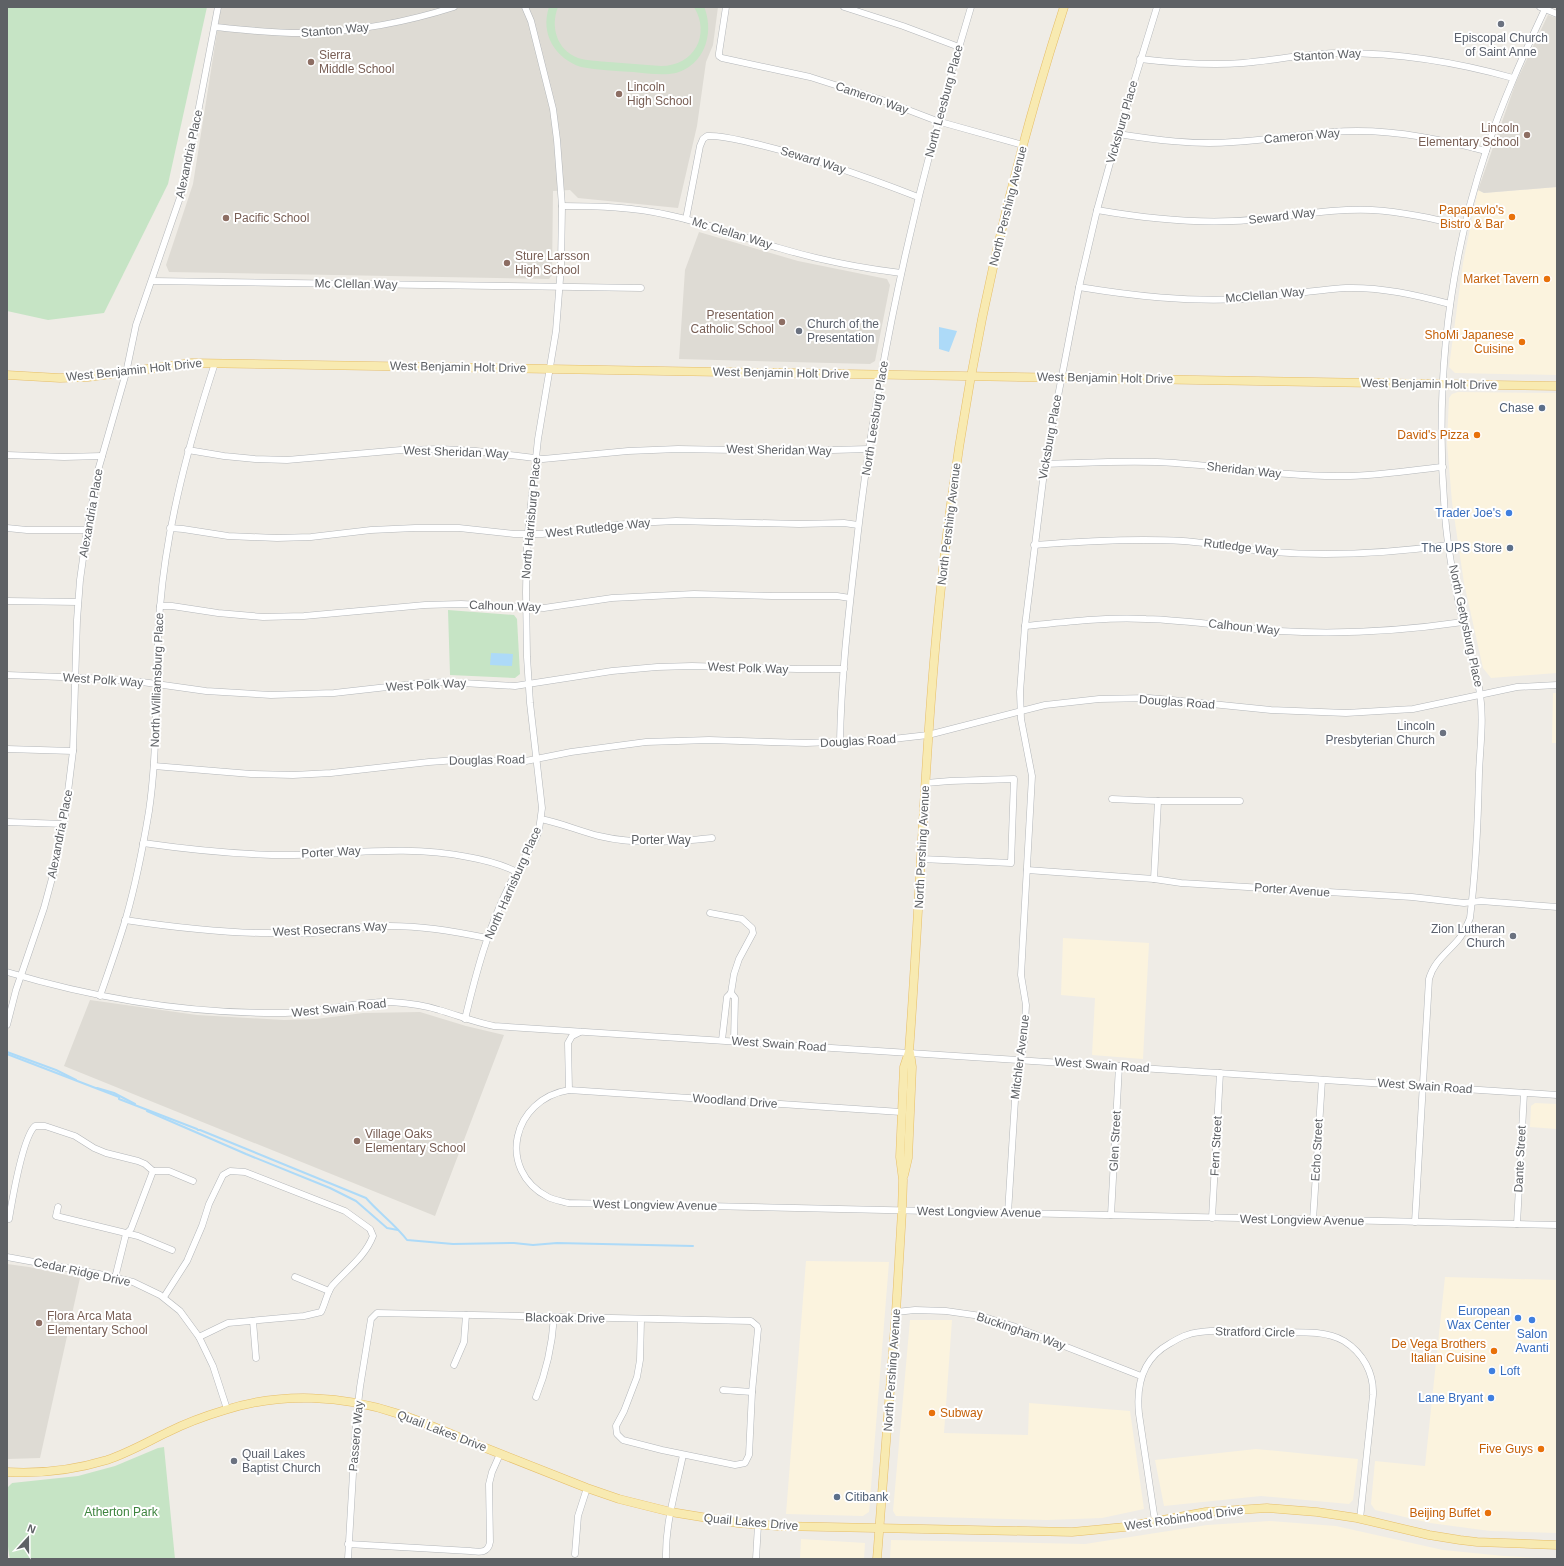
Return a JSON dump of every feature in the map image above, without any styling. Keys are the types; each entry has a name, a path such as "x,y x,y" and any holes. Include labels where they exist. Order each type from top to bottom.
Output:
{"main road":[{"name":"North Pershing Avenue","path":"877,1559 896,1312 902,1211 903,1180 900,1157 904,1067 909,1052 922,859 928,735 943,569 954,477 971,375 1000,239 1023,145 1064,7"},
{"name":"West Benjamin Holt Drive","path":"7,375 60,378 88,377 126,373 181,364 214,364 881,375 971,375 1557,386"},
{"name":"North Pershing Avenue","path":"903,1180 908,1158 912,1067 909,1052"},
{"name":"Quail Lakes Drive","path":"7,1472 54,1472 108,1460 194,1420 244,1404 291,1398 328,1399 358,1403 399,1413 587,1488 618,1499 671,1512 704,1518 758,1524 879,1528"},
{"name":"West Robinhood Drive","path":"879,1528 1072,1532 1103,1530 1206,1512 1267,1508 1318,1512 1360,1518 1429,1535 1460,1540 1557,1545"}],"street":[{"name":"Alexandria Place","path":"7,1025 21,976 46,901 64,824 73,751 78,602 87,530 102,456 126,373 136,325 184,186 218,7"},
{"name":"Stanton Way","path":"215,27 279,33 339,31 398,22 454,7"},
{"name":"North Harrisburg Place","path":"465,1019 474,979 487,938 509,887 536,838 542,808 529,684 526,608 528,534 536,458 550,369 560,288 562,206 558,140 553,109 531,21 525,7"},
{"name":"Cameron Way","path":"726,7 719,53 720,58 810,77 856,91 937,121 1023,145"},
{"path":"844,7 903,26 959,48"},
{"name":"North Leesburg Place","path":"840,742 844,669 858,525 881,375 918,197 937,121 971,7"},
{"name":"Vicksburg Place","path":"1031,806 1032,769 1020,710 1020,692 1024,626 1045,464 1079,286 1118,134 1157,7"},
{"path":"1542,8 1557,14"},
{"name":"North Gettysburg Place","path":"1416,1222 1429,979 1436,964 1459,939 1470,918 1478,816 1482,711 1480,694 1463,622 1445,515 1443,467 1443,384 1450,304 1465,226 1486,151 1513,78 1542,8"},
{"name":"Stanton Way","path":"1140,59 1185,64 1213,65 1244,63 1302,55 1341,53 1383,54 1456,63 1513,78"},
{"name":"Cameron Way","path":"1118,134 1157,140 1217,143 1250,141 1316,133 1357,131 1418,136 1451,142 1486,151"},
{"name":"Seward Way","path":"686,219 700,146 704,137 711,136 773,148 828,163 918,197"},
{"name":"Mc Clellan Way","path":"562,206 601,206 635,209 686,219 781,249 863,268 901,273"},
{"name":"Seward Way","path":"1098,210 1157,219 1196,222 1234,221 1336,210 1372,210 1426,217 1465,226"},
{"name":"Mc Clellan Way","path":"152,281 641,288"},
{"name":"McClellan Way","path":"1079,286 1121,294 1186,300 1243,299 1319,290 1366,288 1406,293 1450,304"},
{"name":"North Williamsburg Place","path":"100,996 134,888 143,843 154,766 160,606 170,528 188,450 214,364"},
{"name":"West Sheridan Way","path":"188,450 224,456 271,460 308,459 401,450 441,449 495,452 536,458 558,458 628,451 678,449 796,452 869,449"},
{"path":"7,456 102,456"},
{"name":"Sheridan Way","path":"1045,464 1133,462 1173,463 1216,466 1280,474 1345,476 1443,467"},
{"name":"West Rutledge Way","path":"170,528 228,536 277,538 311,537 371,530 415,528 459,528 542,534 634,523 676,521 799,524 844,523 858,525"},
{"path":"7,528 27,530 87,530"},
{"name":"Rutledge Way","path":"1034,545 1111,539 1149,539 1226,545 1272,552 1320,555 1385,553 1449,545"},
{"name":"Calhoun Way","path":"160,606 172,606 218,613 263,617 304,616 425,605 461,604 544,608 612,598 694,594 837,596 850,598"},
{"path":"7,601 78,602"},
{"name":"Calhoun Way","path":"1024,626 1105,619 1144,618 1184,620 1277,631 1317,633 1404,630 1463,622"},
{"name":"West Polk Way","path":"7,675 75,677 156,684 206,691 272,695 334,693 445,682 515,686 612,671 657,667 699,666 844,669"},
{"name":"Douglas Road","path":"154,766 244,774 293,775 356,771 457,760 526,761 605,747 646,742 694,740 799,743 884,740 928,735 1020,710 1066,702 1149,698 1271,710 1304,712 1362,712 1413,709 1518,687 1557,685"},
{"path":"7,749 73,751"},
{"path":"922,859 1012,863 1014,779 950,780 926,783"},
{"path":"1112,800 1240,801"},
{"path":"1154,879 1158,801"},
{"name":"Mitchler Avenue","path":"1008,1213 1016,1084 1024,1042 1026,1005 1021,975 1031,806"},
{"name":"Porter Way","path":"541,819 556,822 577,830 601,836 633,841 665,842 712,838"},
{"path":"7,822 64,824"},
{"name":"Porter Way","path":"143,843 199,850 254,854 314,854 394,850 429,851 485,860 504,865 517,872"},
{"name":"Porter Avenue","path":"1027,870 1464,902 1481,901 1557,907"},
{"path":"710,913 742,920 752,928 753,934 734,974 732,993 735,998 734,1041"},
{"name":"West Rosecrans Way","path":"125,920 228,932 267,933 312,933 381,926 412,926 444,929 487,938"},
{"name":"West Swain Road","path":"7,972 100,996 188,1009 257,1013 313,1012 357,1004 390,1002 432,1008 465,1019 494,1026 1557,1095"},
{"path":"722,1040 726,1000 728,994 732,993"},
{"path":"569,1090 568,1043 572,1036 581,1031"},
{"name":"Glen Street","path":"1111,1215 1119,1066"},
{"name":"Fern Street","path":"1212,1218 1220,1073"},
{"name":"Echo Street","path":"1313,1220 1322,1080"},
{"name":"Woodland Drive","path":"569,1090 901,1112"},
{"name":"West Longview Avenue","path":"569,1090 558,1092 537,1103 529,1111 521,1124 517,1140 518,1158 525,1176 541,1193 554,1200 568,1203 1557,1226"},
{"name":"Dante Street","path":"1517,1224 1524,1093"},
{"path":"9,1219 17,1173 27,1140 32,1129 39,1125 75,1136 94,1148 106,1153 138,1161 145,1164 153,1171 169,1171 193,1181"},
{"path":"115,1278 126,1234 131,1229 153,1171"},
{"path":"164,1297 187,1261 222,1175 230,1171 245,1172 344,1211 370,1230 373,1236 370,1244 331,1288 321,1312 304,1316 228,1323 200,1337"},
{"path":"58,1207 56,1216 138,1236 172,1250"},
{"name":"Cedar Ridge Drive","path":"8,1256 115,1278 141,1285 164,1297 186,1318 200,1337 213,1366 226,1409"},
{"path":"295,1276 329,1291"},
{"name":"Buckingham Way","path":"896,1312 915,1310 946,1311 981,1316 1013,1326 1141,1376"},
{"name":"Blackoak Drive","path":"375,1314 381,1312 641,1320 751,1321 757,1326 758,1329 752,1392"},
{"name":"Passero Way","path":"348,1559 358,1403 371,1319 375,1314"},
{"path":"454,1365 464,1342 466,1332 466,1315"},
{"path":"536,1397 548,1365 552,1344 554,1317"},
{"path":"641,1320 640,1360 637,1377 624,1411 616,1426 617,1434 623,1440 683,1455 736,1465 745,1463 749,1454 752,1392 723,1390"},
{"path":"252,1321 256,1358"},
{"name":"Stratford Circle","path":"1155,1521 1139,1414 1138,1400 1141,1376 1152,1356 1160,1348 1184,1336 1200,1332 1323,1334 1345,1342 1357,1352 1366,1364 1372,1378 1373,1389 1360,1518"},
{"path":"348,1544 470,1551 480,1553 485,1551 490,1546 489,1484 492,1472 500,1454"},
{"path":"666,1559 666,1544 671,1512 683,1455"},
{"path":"575,1554 578,1516 587,1488"},
{"path":"756,1559 758,1524"}],"shaded area":[{"path":"221,7 718,7 713,45 706,62 697,126 678,208 578,198 570,190 553,191 552,275 549,279 169,272 166,265 193,184"},
{"name":"Lincoln Elementary School","path":"1548,15 1557,18 1557,187 1484,193 1478,190 1516,82"},
{"path":"1557,187 1557,375 1455,373 1449,367 1463,263 1478,190 1484,193"},
{"name":"Presentation Catholic School","path":"699,232 798,261 887,279 890,285 875,361 870,364 679,359 685,270"},
{"path":"1458,392 1557,393 1557,673 1491,678 1483,668 1464,583 1452,502 1447,443 1449,398 1452,394"},
{"path":"1553,693 1557,693 1557,743 1552,743"},
{"path":"1063,938 1149,943 1143,1059 1092,1055 1095,998 1061,995"},
{"name":"Village Oaks Elementary School","path":"90,1000 197,1015 284,1020 316,1019 363,1013 420,1012 466,1026 504,1035 435,1216 64,1066"},
{"path":"1535,1103 1557,1104 1557,1129 1530,1127 1531,1106"},
{"path":"806,1261 889,1262 869,1512 863,1516 786,1514"},
{"name":"Flora Arca Mata Elementary School","path":"7,1264 80,1278 40,1458 7,1459"},
{"path":"1445,1277 1557,1280 1557,1533 1490,1531 1430,1523 1375,1510 1371,1504 1375,1461 1425,1466"},
{"path":"910,1320 952,1320 944,1433 1028,1435 1029,1403 1130,1411 1144,1509 1102,1518 1047,1520 896,1516 893,1511"},
{"path":"1256,1449 1358,1459 1353,1500 1349,1504 1261,1496 1164,1506 1155,1460"},
{"path":"1270,1521 1336,1526 1443,1550 1557,1559 890,1559 891,1540 1085,1544 1207,1525"},
{"path":"801,1539 865,1543 864,1559 800,1559"}],"green space":[{"path":"7,7 207,7 168,184 104,313 48,320 7,311"},
{"path":"549,7 558,7 555,30 560,44 571,54 582,59 661,66 673,65 682,61 690,55 700,38 701,28 699,18 694,7 704,7 705,9 708,29 707,39 700,56 694,63 686,69 676,73 654,74 581,67 564,58 552,44 548,35 547,26"},
{"path":"448,610 514,615 517,619 520,674 515,678 450,675"},
{"name":"Atherton Park","path":"164,1447 175,1559 10,1559 7,1534 6,1501 8,1487 12,1483 78,1476 115,1466 158,1448"}],"water":[{"path":"939,327 957,331 949,352 939,349"},
{"path":"491,653 513,654 512,666 490,665"}],"waterway":[{"path":"7,1052 56,1070 76,1080"},
{"path":"7,1054 119,1097 119,1099 200,1130 366,1198 407,1240 453,1244 514,1243 533,1245 557,1243 693,1246"},
{"path":"97,1088 114,1093 135,1104"},
{"path":"147,1111 246,1154 330,1188 356,1201 387,1228 398,1230"}],"place":[{"name":"Episcopal Church of Saint Anne","path":"1501,24"},
{"name":"Sierra Middle School","path":"311,62"},
{"name":"Lincoln High School","path":"619,94"},
{"name":"Lincoln Elementary School","path":"1527,135"},
{"name":"Papapavlo's Bistro & Bar","path":"1512,217"},
{"name":"Pacific School","path":"226,218"},
{"name":"Sture Larsson High School","path":"507,263"},
{"name":"Market Tavern","path":"1547,279"},
{"name":"Presentation Catholic School","path":"782,322"},
{"name":"Church of the Presentation","path":"799,331"},
{"name":"ShoMi Japanese Cuisine","path":"1522,342"},
{"name":"Chase","path":"1542,408"},
{"name":"David's Pizza","path":"1477,435"},
{"name":"Trader Joe's","path":"1509,513"},
{"name":"The UPS Store","path":"1510,548"},
{"name":"Lincoln Presbyterian Church","path":"1443,733"},
{"name":"Zion Lutheran Church","path":"1513,936"},
{"name":"Village Oaks Elementary School","path":"357,1141"},
{"name":"European Wax Center","path":"1518,1318"},
{"name":"Salon Avanti","path":"1532,1320"},
{"name":"Flora Arca Mata Elementary School","path":"39,1323"},
{"name":"De Vega Brothers Italian Cuisine","path":"1494,1351"},
{"name":"Loft","path":"1492,1371"},
{"name":"Lane Bryant","path":"1491,1398"},
{"name":"Subway","path":"932,1413"},
{"name":"Five Guys","path":"1541,1449"},
{"name":"Quail Lakes Baptist Church","path":"234,1461"},
{"name":"Citibank","path":"837,1497"},
{"name":"Beijing Buffet","path":"1488,1513"}]}
